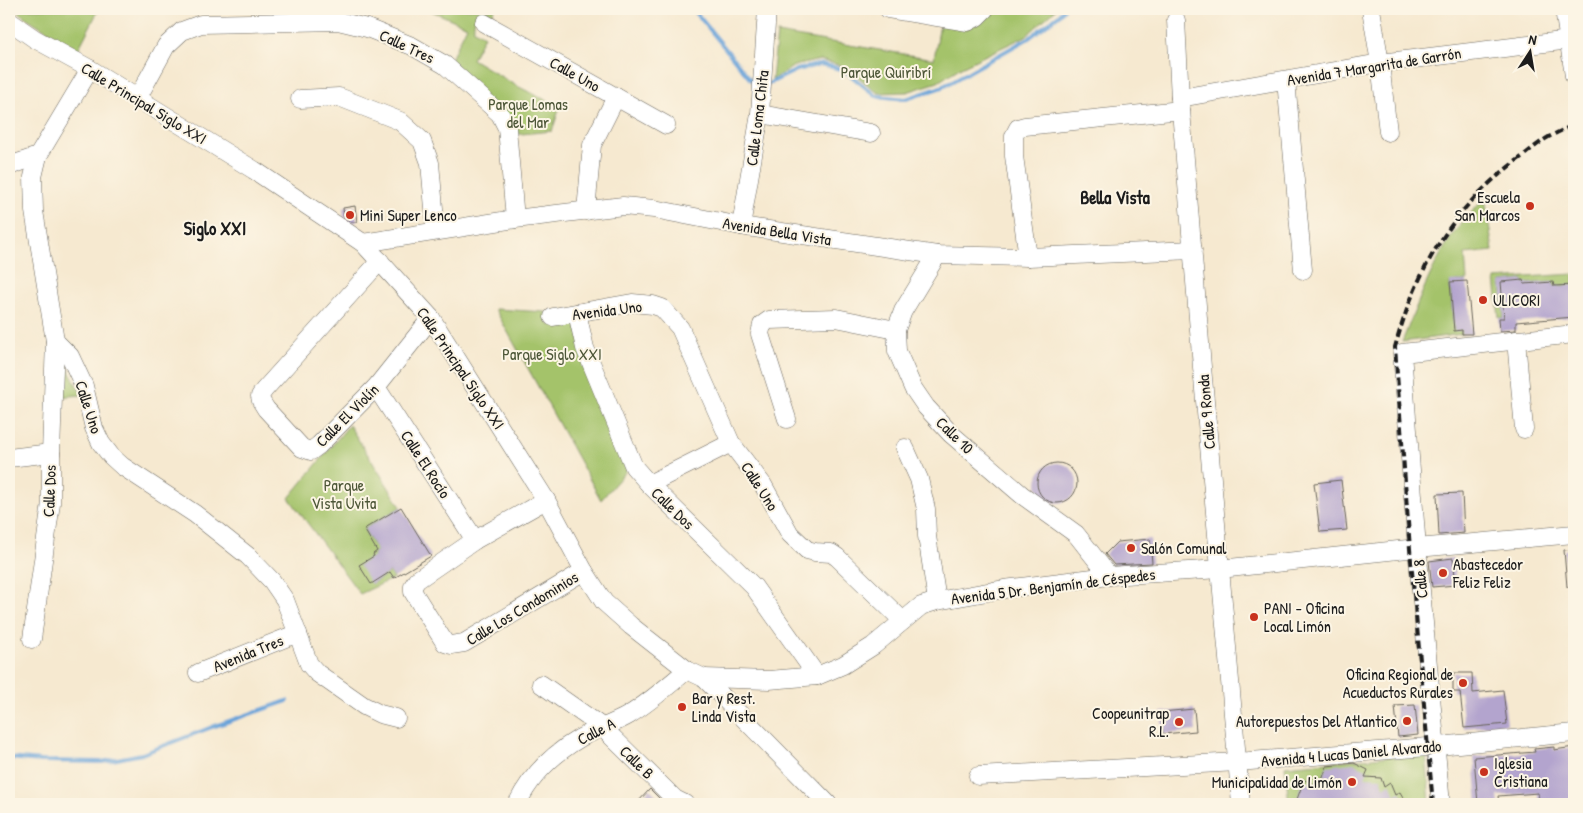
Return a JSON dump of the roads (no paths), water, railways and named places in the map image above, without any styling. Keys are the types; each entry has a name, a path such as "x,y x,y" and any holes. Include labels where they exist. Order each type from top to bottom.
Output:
{"street":[{"name":"Calle Loma Chita","path":"741,226 760,114 767,9"},
{"path":"888,9 968,22 981,13"},
{"path":"1371,9 1380,63 1388,132"},
{"path":"1564,9 1574,76"},
{"name":"Calle 9 Ronda","path":"1176,20 1180,104 1241,804"},
{"name":"Calle Principal Siglo XXI","path":"9,21 35,39 90,69 254,170 363,244 431,318 546,500 584,571 604,602 687,670 704,678 828,804"},
{"name":"Calle Tres","path":"138,99 166,46 182,32 201,24 338,21 367,28 412,46 446,65 500,114 507,128 515,219"},
{"name":"Calle Uno","path":"484,23 666,125"},
{"name":"Avenida 7 Margarita de Garrón","path":"1028,257 1014,156 1014,136 1018,128 1180,104 1286,80 1380,63 1570,40"},
{"path":"55,341 34,211 33,177 38,156 90,69"},
{"path":"1286,80 1303,270"},
{"path":"300,99 339,97 400,121 422,141 430,163 436,231"},
{"path":"586,211 592,145 616,97"},
{"path":"760,114 871,132"},
{"path":"9,166 38,156"},
{"name":"Avenida Bella Vista","path":"363,244 515,219 623,206 654,209 741,226 936,255 1028,257 1193,250"},
{"name":"Calle 10","path":"936,255 903,311 896,330 897,350 913,388 926,407 951,434 1015,489 1076,534 1109,576"},
{"name":"Calle El Violín","path":"380,261 264,390 260,396 261,402 266,409 302,448 311,451 376,387 431,318"},
{"name":"Avenida Uno","path":"553,317 632,303 662,308"},
{"name":"Calle Uno","path":"662,308 680,328 731,444 763,486 790,534 806,550 831,553 837,557 903,621"},
{"name":"Calle Dos","path":"578,313 588,357 634,467 754,587 816,676"},
{"path":"787,419 760,334 762,325 769,320 836,318 896,330"},
{"path":"1524,429 1516,340 1574,334"},
{"name":"Calle 8","path":"1441,804 1417,548 1402,353 1516,340"},
{"name":"Calle Uno","path":"55,341 70,356 84,386 94,428 101,443 111,456 122,466 195,514 248,556 272,581 285,600 310,664 317,673 364,706 380,714 396,718"},
{"name":"Calle Dos","path":"32,639 51,503 55,341"},
{"name":"Calle El Rocío","path":"376,387 475,540"},
{"path":"649,484 731,444"},
{"path":"904,448 919,479 926,509 927,536 936,601"},
{"path":"9,458 51,453"},
{"name":"Calle Los Condominios","path":"546,500 475,540 417,580 413,586 413,592 445,643 451,645 464,643 584,571"},
{"name":"Avenida 5 Dr. Benjamín de Céspedes","path":"704,678 769,680 816,676 866,651 921,606 936,601 1004,589 1109,576 1220,569 1417,548 1574,534"},
{"name":"Avenida Tres","path":"198,674 298,633"},
{"name":"Calle A","path":"517,804 532,778 552,758 579,739 627,716 652,700 687,670"},
{"name":"Calle B","path":"541,684 602,727 675,799 685,804"},
{"name":"Avenida 4 Lucas Daniel Alvarado","path":"978,776 1238,762 1435,747 1574,733"}],"waterway":[{"path":"693,9 751,80 756,83"},
{"path":"768,84 797,70 821,64 844,70 876,96 906,99 942,87 1029,38 1064,9"},
{"path":"9,758 41,761 102,762 142,754 287,701"}],"railway":[{"path":"1433,804 1410,549 1395,347 1414,291 1426,266 1456,219 1495,178 1547,138 1574,125"}],"place":[{"name":"Escuela San Marcos","path":"1530,206"},
{"name":"Mini Super Lenco","path":"350,215"},
{"name":"ULICORI","path":"1483,300"},
{"name":"Salón Comunal","path":"1131,548"},
{"name":"Abastecedor Feliz Feliz","path":"1443,573"},
{"name":"PANI - Oficina Local Limón","path":"1254,617"},
{"name":"Oficina Regional de Acueductos Rurales","path":"1463,683"},
{"name":"Bar y Rest. Linda Vista","path":"682,707"},
{"name":"Autorepuestos Del Atlantico","path":"1407,721"},
{"name":"Coopeunitrap R.L.","path":"1179,722"},
{"name":"Iglesia Cristiana","path":"1484,772"},
{"name":"Municipalidad de Limón","path":"1352,782"}],"district":[{"name":"Bella Vista","path":"1115,197"},
{"name":"Siglo XXI","path":"215,228"}],"park label":[{"name":"Parque Quiribrí","path":"886,72"},
{"name":"Parque Lomas del Mar","path":"528,113"},
{"name":"Parque Siglo XXI","path":"552,354"},
{"name":"Parque Vista Uvita","path":"344,494"}]}
